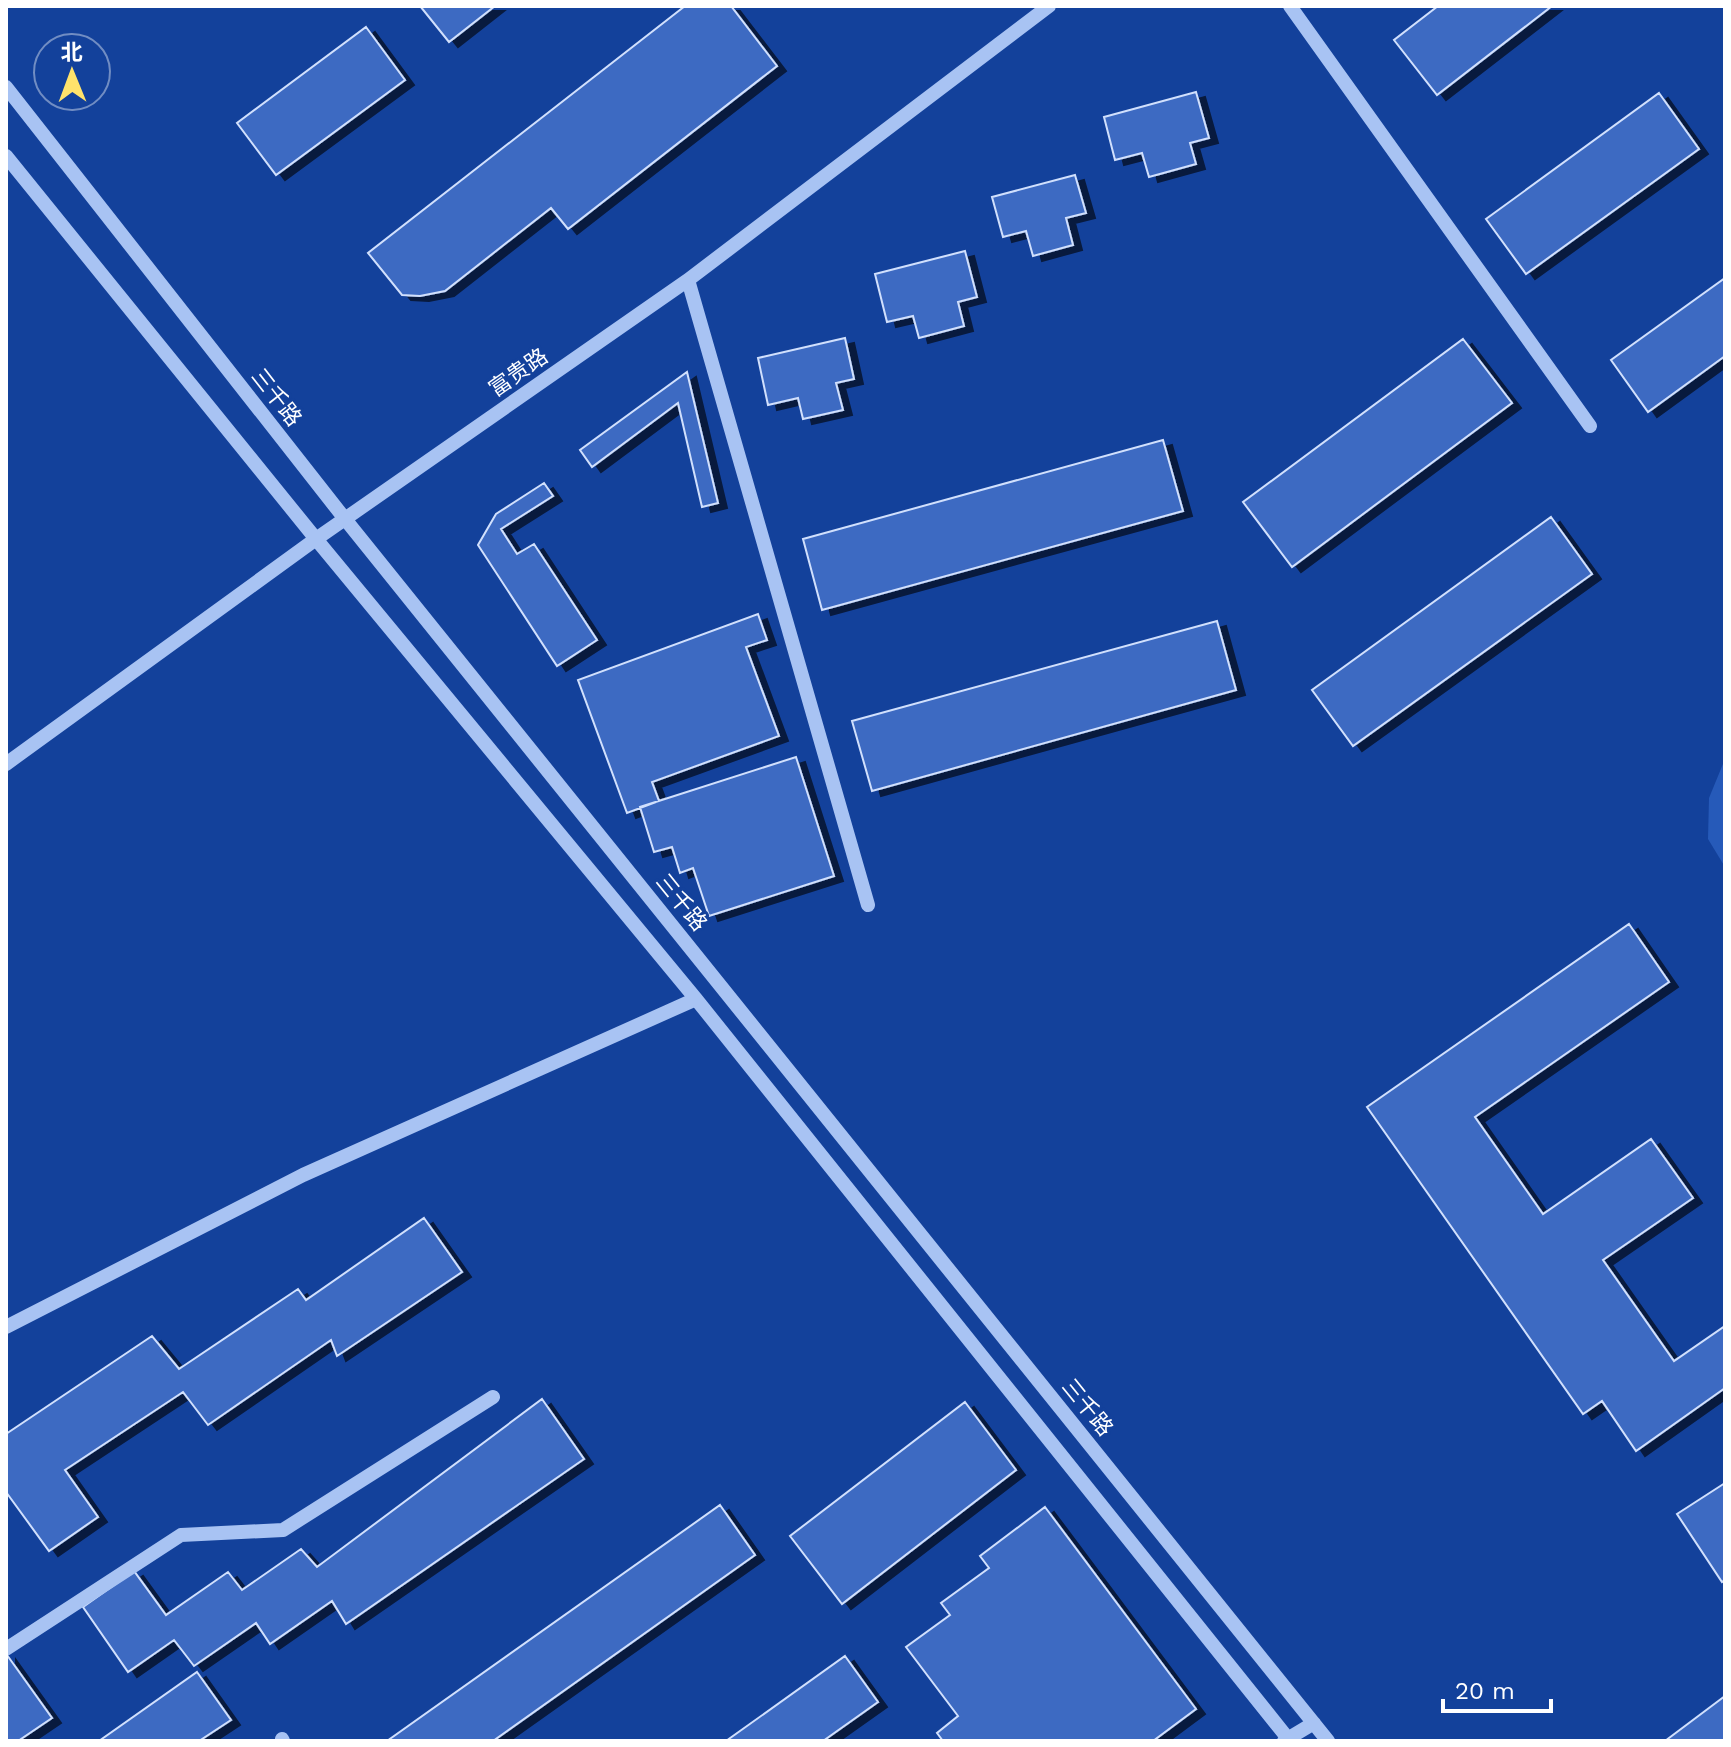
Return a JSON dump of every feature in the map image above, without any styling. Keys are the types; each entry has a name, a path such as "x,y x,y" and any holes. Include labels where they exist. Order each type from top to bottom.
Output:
{"street":[{"name":"富贵路","path":"6,764 316,539 688,280 1049,6"},
{"path":"1290,6 1590,426"},
{"name":"三千路","path":"6,87 345,519 1328,1741"},
{"path":"6,156 316,539 696,999 1288,1740 1314,1723"},
{"path":"688,280 868,905"},
{"path":"6,1327 303,1175 696,999"},
{"path":"6,1649 181,1535 283,1530 493,1397"}],"shaded area":[{"path":"1725,759 1725,867 1708,839 1709,798"}],"building":[{"path":"420,6 495,6 449,42"},
{"path":"685,6 731,6 777,66 568,229 551,208 445,291 420,296 402,295 368,253"},
{"path":"1438,6 1552,6 1437,95 1394,40"},
{"path":"366,27 405,80 276,175 237,123"},
{"path":"1196,92 1209,138 1190,143 1196,164 1149,177 1142,153 1115,160 1104,117"},
{"path":"1659,93 1699,149 1526,274 1486,219"},
{"path":"1075,175 1086,213 1066,218 1073,245 1033,256 1026,231 1003,237 992,197"},
{"path":"965,251 977,297 958,302 964,326 919,338 913,316 887,322 875,274"},
{"path":"1725,278 1725,356 1648,412 1611,360"},
{"path":"845,338 854,379 836,383 843,410 803,419 798,398 768,405 758,358"},
{"path":"1463,339 1512,403 1292,567 1243,502"},
{"path":"687,372 718,503 702,507 678,403 592,467 580,450"},
{"path":"1163,440 1183,511 822,610 803,539"},
{"path":"544,483 553,496 501,529 517,554 534,544 597,640 557,666 478,545 496,514"},
{"path":"1551,517 1592,574 1353,746 1312,690"},
{"path":"758,614 767,640 746,647 779,736 652,782 659,801 627,813 578,680"},
{"path":"1217,621 1236,690 872,791 852,721"},
{"path":"796,757 834,876 709,916 693,868 680,873 672,847 654,852 640,807"},
{"path":"1629,924 1669,982 1475,1117 1543,1214 1651,1139 1693,1198 1603,1260 1674,1361 1725,1326 1725,1388 1636,1451 1602,1401 1583,1414 1367,1107"},
{"path":"424,1218 462,1272 337,1356 331,1340 208,1425 183,1392 65,1470 98,1517 49,1551 6,1492 6,1434 152,1336 179,1369 298,1289 306,1300"},
{"path":"542,1399 584,1459 346,1624 332,1601 270,1644 256,1623 194,1666 174,1640 128,1672 83,1607 134,1571 166,1615 228,1572 242,1590 301,1549 317,1567"},
{"path":"965,1402 1016,1470 842,1604 790,1536"},
{"path":"1725,1483 1725,1580 1722,1582 1677,1514"},
{"path":"720,1505 755,1555 493,1741 387,1741"},
{"path":"1045,1507 1196,1709 1153,1741 943,1741 937,1733 958,1716 906,1647 950,1615 941,1603 989,1568 980,1556"},
{"path":"7,1655 52,1718 18,1741 6,1741"},
{"path":"845,1656 878,1702 823,1741 726,1741"},
{"path":"197,1672 231,1720 199,1741 99,1741"},
{"path":"1725,1696 1725,1741 1665,1741"}]}
